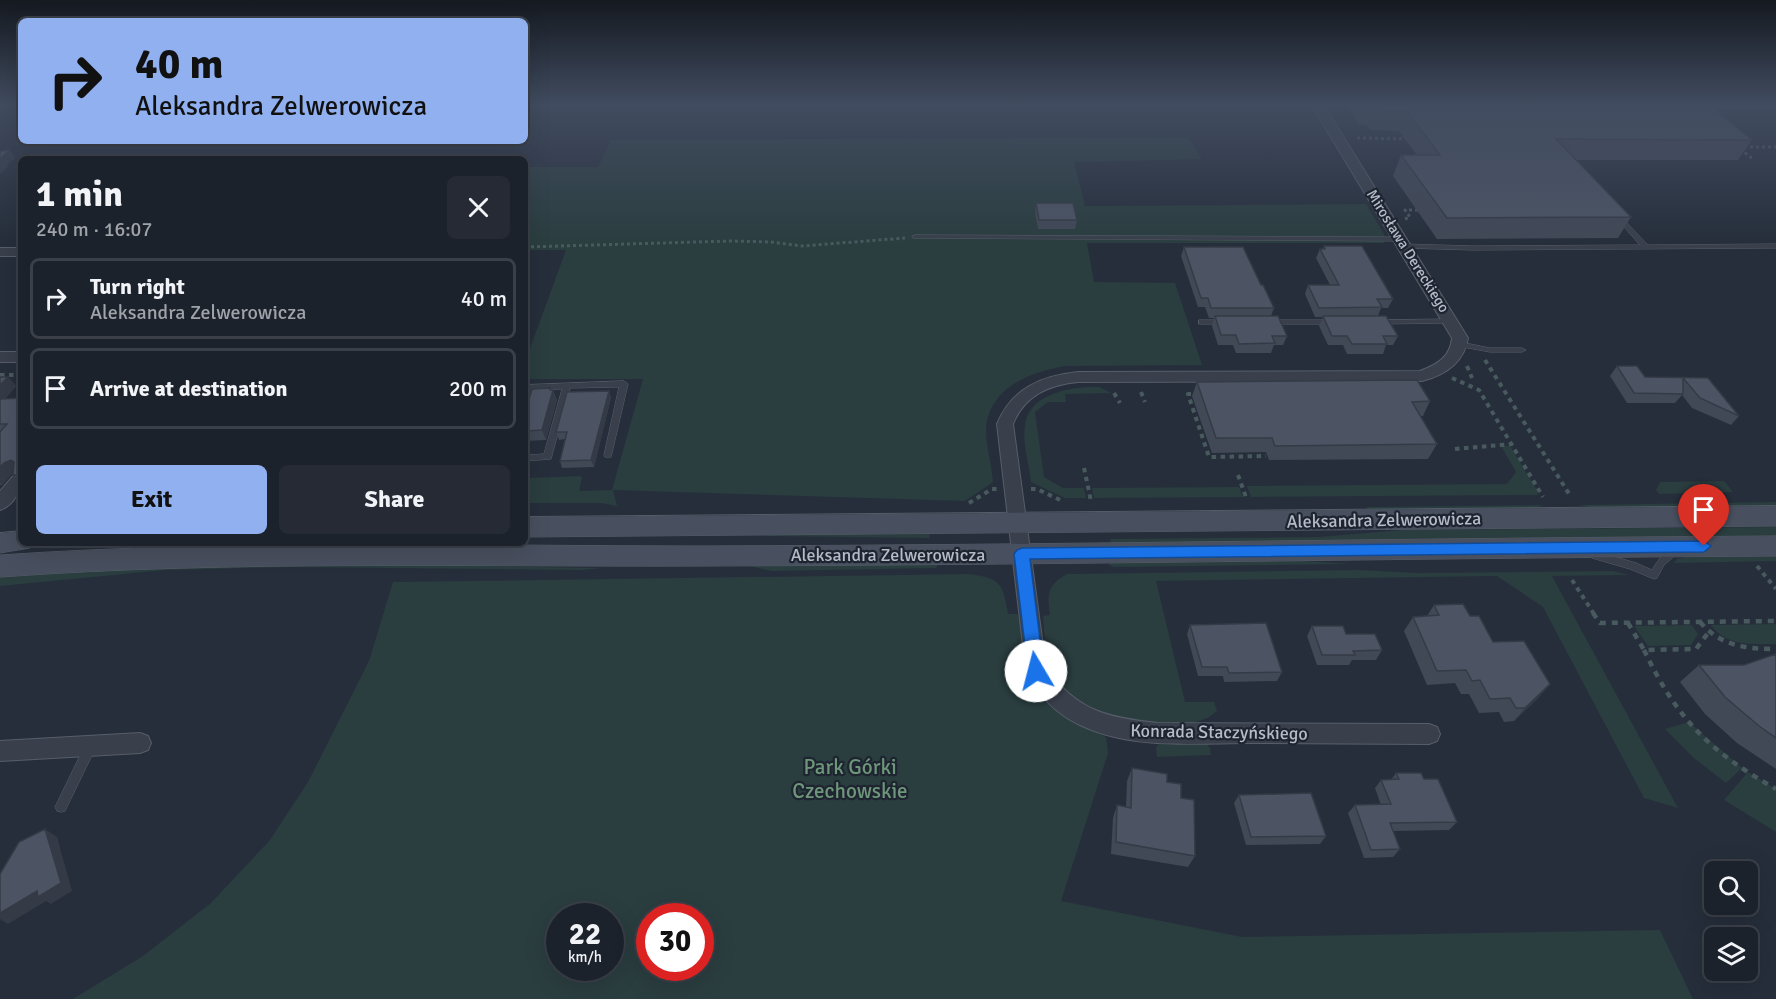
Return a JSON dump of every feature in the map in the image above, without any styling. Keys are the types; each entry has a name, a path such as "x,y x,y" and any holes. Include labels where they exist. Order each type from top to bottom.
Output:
{"street":[{"name":"Mirosława Dereckiego","path":"1350,151 1402,243 1451,321 1460,341"},
{"path":"0,252 18,252"},
{"name":"Konrada Staczyńskiego","path":"1429,734 1158,733 1121,729 1095,723 1066,707 1048,689 1036,671 1005,424 1008,414 1020,398 1040,384 1078,377 1422,375 1446,365 1455,358 1460,341"},
{"path":"0,357 18,357"},
{"path":"0,368 18,368"},
{"path":"0,503 18,482"},
{"name":"Aleksandra Zelwerowicza","path":"528,527 1776,516"},
{"path":"0,543 18,541"},
{"name":"Aleksandra Zelwerowicza","path":"0,566 114,557 254,553 760,556 1776,546"},
{"path":"0,751 140,743"}],"lane":[{"path":"1613,211 1646,247"},
{"path":"915,237 1646,247 1776,246"},
{"path":"1368,321 1451,321"},
{"path":"1202,322 1237,322"},
{"path":"1261,322 1344,322"},
{"path":"1460,341 1490,350 1522,350"},
{"path":"528,390 529,387 624,384 608,455"},
{"path":"528,458 548,458 567,386"},
{"path":"61,807 91,746"}],"path":[{"path":"1742,151 1752,159"},
{"path":"1397,219 1407,219 1410,216 1405,210 1424,210"},
{"path":"528,247 731,241 771,242 802,246 915,237"},
{"path":"1484,358 1571,497"},
{"path":"0,375 18,375"},
{"path":"1110,389 1117,395 1120,403"},
{"path":"1479,390 1543,497"},
{"path":"1200,394 1188,394 1209,457 1266,456"},
{"path":"1455,448 1512,444"},
{"path":"1084,468 1091,501"},
{"path":"1238,475 1247,500"},
{"path":"1027,479 1029,489"},
{"path":"1755,563 1776,589"},
{"path":"1572,580 1599,623 1776,621"},
{"path":"1700,622 1708,633 1740,650 1776,649"},
{"path":"1628,623 1659,682 1679,711 1736,763 1776,789"},
{"path":"1644,650 1696,649 1708,633"}],"green space":[{"path":"606,151 1197,151 1202,159 1074,162 1085,206 1366,204 1384,234 1384,243 1087,243 1094,282 1175,283 1202,365 1066,366 1031,375 1009,387 993,405 986,424 993,482 965,501 613,490 617,506 601,503 528,503 528,479 530,478 580,476 582,478 579,491 612,490 643,379 528,379 528,354 566,250 528,250 528,167 598,167"},
{"path":"1099,387 1111,393 1065,394 1066,402 1048,402 1035,412 1044,477 1063,488 1084,488 1086,498 1065,498 1031,482 1025,446 1025,425 1033,407 1041,400 1070,389"},
{"path":"1501,446 1510,446 1538,492 1537,495 1251,497 1247,486 1507,484 1516,472"},
{"path":"1724,481 1733,492 1659,494 1656,490 1660,482"},
{"path":"1239,487 1243,497 1094,498 1092,488"},
{"path":"1776,502 1776,507 1597,509 1580,505"},
{"path":"1543,505 1534,509 1371,511 1366,507"},
{"path":"1776,527 1776,536 1111,543 1110,539 1319,537 1403,530"},
{"path":"929,533 930,538 766,536 767,534"},
{"path":"1776,556 1776,561 1674,563 1677,559 1686,557"},
{"path":"1293,560 1349,564 1114,567 1109,565 1109,562"},
{"path":"305,563 602,568 581,570 288,567 166,570 0,586 0,574"},
{"path":"939,563 936,568 772,571 749,566"},
{"path":"1359,570 1416,573 1613,571 1629,575 1552,576 1678,808 1644,798 1543,607 1497,576 1156,581 1185,702 1214,702 1217,711 1204,719 1185,724 1140,723 1096,712 1078,704 1066,694 1050,667 1043,616 1050,615 1049,596 1052,586 1067,574"},
{"name":"Park Górki Czechowskie","path":"969,574 988,578 999,584 1002,589 1008,614 1018,614 1033,692 1063,716 1106,737 1108,753 1061,901 1242,937 1660,930 1693,999 73,999 143,956 211,903 270,840 308,782 369,661 393,582"},
{"path":"1776,624 1776,644 1749,644 1732,641 1717,632 1711,625"},
{"path":"1692,625 1698,634 1691,645 1648,646 1634,626"},
{"path":"1689,722 1742,768 1726,783 1694,758 1665,729"},
{"path":"1161,740 1204,741 1210,748 1211,755 1157,757 1156,748"},
{"path":"1748,772 1776,789 1776,832 1724,800"}],"building":[{"path":"0,151 4,151 9,151 0,159"},
{"path":"1437,151 1567,151 1631,217 1447,218 1401,155 1440,155"},
{"path":"1036,203 1073,203 1077,220 1039,220"},
{"path":"1324,246 1362,246 1393,299 1377,299 1382,307 1319,308 1308,285 1339,285 1320,249 1325,249"},
{"path":"1184,247 1243,247 1274,308 1211,308 1208,298 1201,298"},
{"path":"1215,316 1278,316 1287,336 1272,336 1275,343 1239,344 1236,335 1221,335"},
{"path":"1323,316 1386,316 1398,336 1383,336 1387,344 1352,344 1347,336 1332,336"},
{"path":"1617,366 1637,366 1645,377 1708,378 1739,416 1700,398 1683,378 1683,394 1634,393"},
{"path":"0,377 8,377 0,385"},
{"path":"1417,380 1430,401 1412,402 1437,444 1275,446 1272,438 1216,438 1197,382"},
{"path":"550,388 553,390 542,430 528,431 528,403 532,389"},
{"path":"609,391 591,460 560,461 567,432 556,432 567,392"},
{"path":"18,398 18,475 13,475 14,462 11,460 0,467 0,432 7,424 0,424 0,399"},
{"path":"1463,604 1470,616 1479,616 1493,642 1524,641 1550,684 1525,708 1516,708 1510,698 1490,699 1480,680 1472,681 1466,670 1437,671 1413,617 1439,615 1434,605"},
{"path":"1266,623 1282,672 1229,673 1227,667 1202,667 1190,625"},
{"path":"1312,626 1343,626 1346,634 1375,634 1382,650 1353,651 1355,655 1322,655"},
{"path":"1776,654 1776,738 1725,697 1699,665 1744,665"},
{"path":"1132,768 1167,774 1167,782 1181,784 1181,798 1194,800 1195,856 1116,842 1117,805 1131,808"},
{"path":"1396,773 1421,773 1424,779 1438,779 1457,822 1390,823 1400,849 1371,850 1355,805 1391,804 1381,780 1399,779"},
{"path":"1311,793 1326,836 1251,837 1239,795"},
{"path":"45,829 61,883 38,897 37,891 0,913 0,874 19,842"}],"route":[{"path":"1036,671 1022,554 1704,546"}]}
